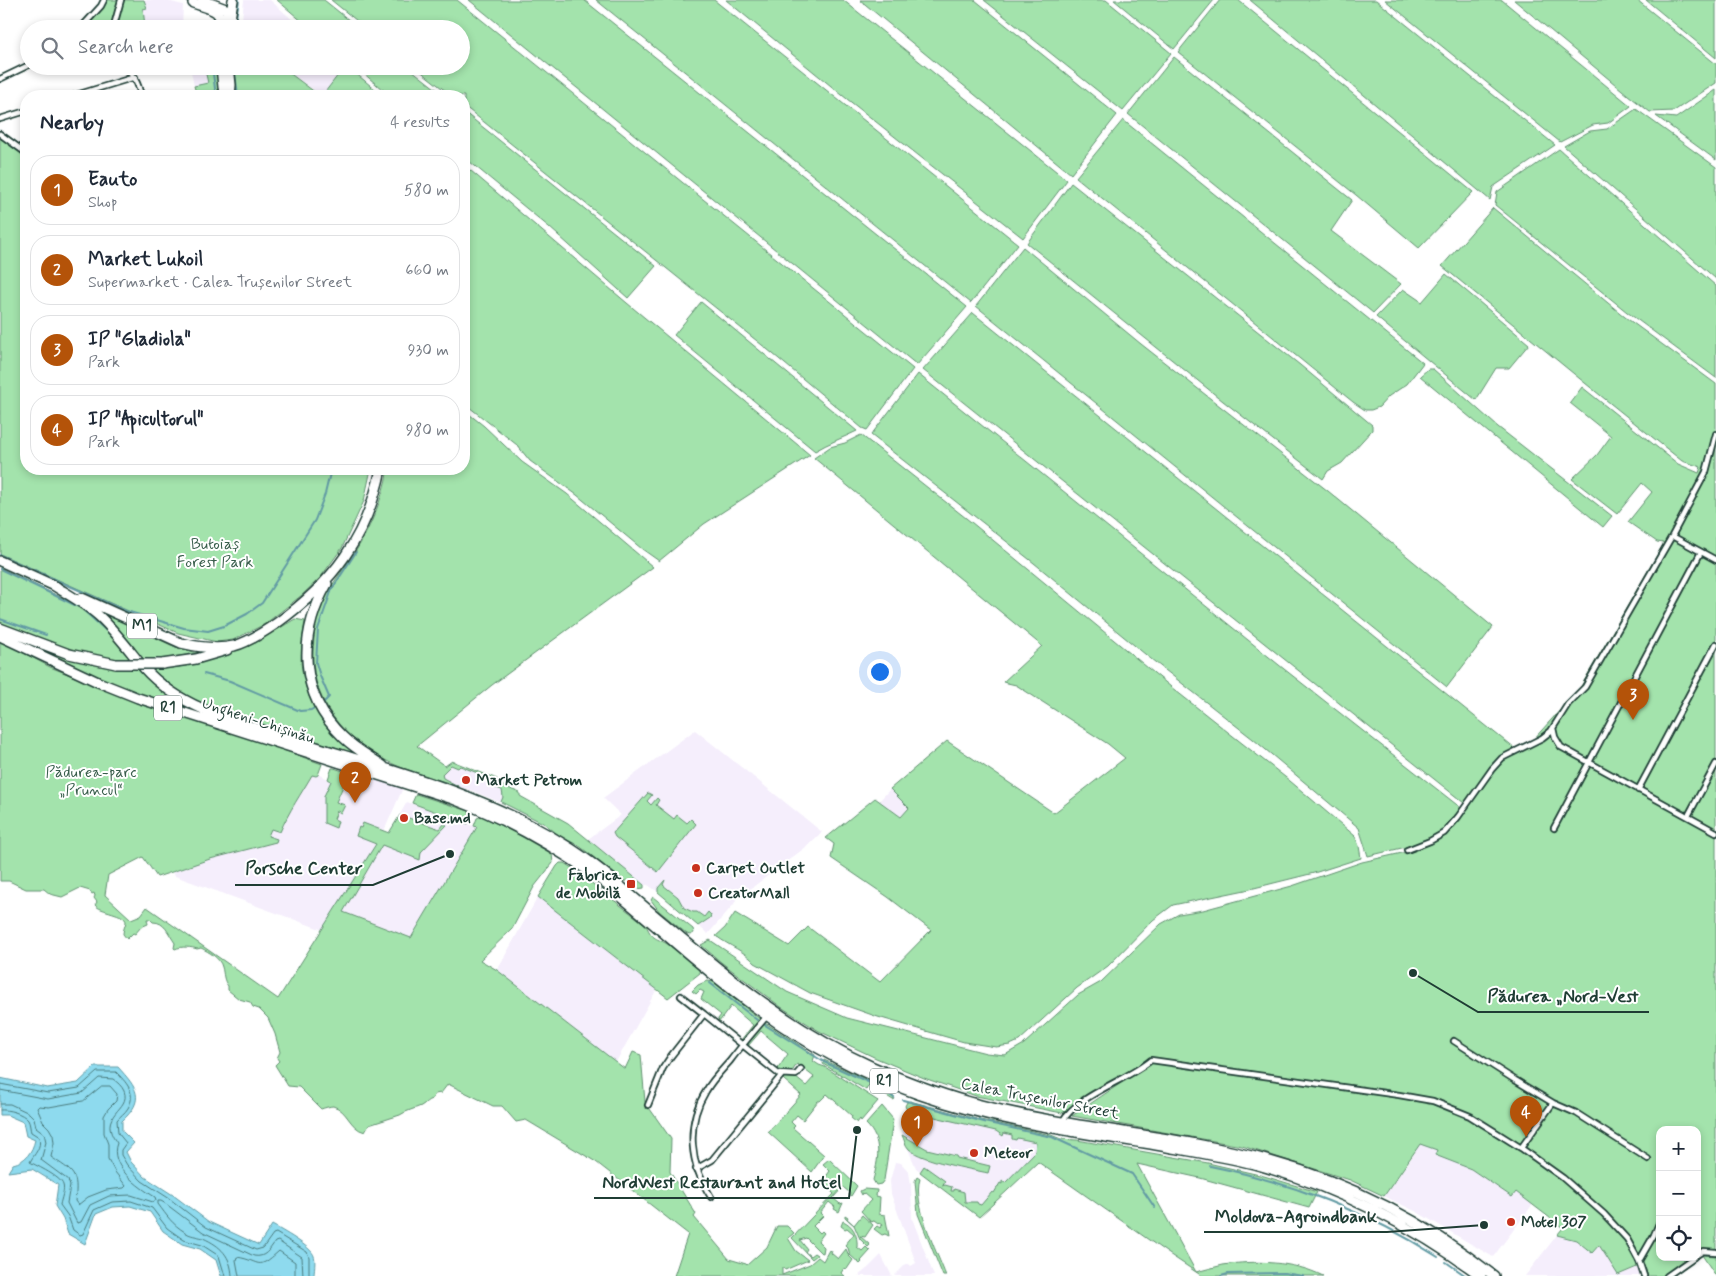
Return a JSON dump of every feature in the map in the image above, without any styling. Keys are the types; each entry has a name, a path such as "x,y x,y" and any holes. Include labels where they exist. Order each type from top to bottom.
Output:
{"highway":[{"path":"200,1 227,3 226,20"},
{"path":"200,1 218,12 222,20"},
{"path":"226,75 228,90"},
{"name":"M1","path":"0,628 69,654 116,664 162,664 196,660 225,652 269,629 288,615 332,575 349,551 361,529 373,500 379,475"},
{"name":"M1","path":"0,561 181,643 195,647 211,648 236,645"},
{"path":"332,575 320,597 308,638 306,659 310,681 322,711 340,734 390,771"},
{"name":"Ungheni-Chișinău","path":"53,585 87,606 103,619 151,675 173,693 188,702 217,714 343,760"},
{"name":"Ungheni-Chișinău","path":"0,636 98,682 138,698 343,760"},
{"name":"Calea Trușenilor Street","path":"343,760 390,771 461,794 496,807 533,825 567,845 608,875 745,990 801,1029 840,1051 902,1079 958,1099 1018,1114 1211,1147 1295,1168 1358,1193 1400,1215 1445,1241 1494,1276"},
{"name":"Calea Trușenilor Street","path":"343,760 480,809 540,839 600,879 728,986 767,1016 806,1041 864,1072 948,1104 1013,1120 1229,1158 1314,1183 1395,1220 1439,1246 1481,1276"}],"street":[{"path":"88,20 104,0"},
{"path":"116,20 121,0"},
{"path":"0,79 20,70"},
{"path":"133,75 138,82 140,90"},
{"path":"93,90 135,77"},
{"path":"0,119 20,113"},
{"path":"0,134 20,149"},
{"path":"1407,850 1444,833 1502,758 1542,738 1554,727 1562,711 1585,687 1672,536 1706,472 1716,434"},
{"path":"1672,536 1715,558"},
{"path":"1554,828 1701,552"},
{"path":"1638,790 1716,644"},
{"path":"1554,727 1555,738 1562,747 1716,832"},
{"path":"1688,816 1716,764"},
{"path":"681,996 781,1076 712,1160 696,1169"},
{"path":"648,1104 663,1068 704,1014"},
{"path":"711,1197 696,1169 692,1147 694,1120 706,1091 767,1016"},
{"path":"1454,1041 1553,1103 1576,1113 1648,1159"},
{"path":"1062,1122 1072,1109 1151,1060 1433,1101 1470,1116 1521,1148 1563,1178 1604,1214 1627,1239 1644,1276"},
{"path":"778,1074 796,1075 801,1069"},
{"path":"1521,1148 1553,1103"},
{"path":"1639,1262 1656,1230"},
{"path":"1701,1252 1716,1252"},
{"path":"1667,1276 1689,1261"}],"shaded area":[{"path":"144,0 164,0 183,5 182,20 144,20 143,8 147,8"},
{"path":"244,0 270,0 293,20 242,20"},
{"path":"192,75 206,75 208,83 194,86"},
{"path":"293,75 338,75 327,90 314,90"},
{"path":"695,730 822,832 806,847 745,893 738,896 734,904 708,934 658,892 648,885 644,885 588,839 621,815 603,798"},
{"path":"452,761 497,779 496,783 520,793 516,809 473,791 433,778 436,771"},
{"path":"337,769 403,788 384,831 323,930 175,876 172,872 210,859 276,842 268,836 271,829 280,832 286,817 312,772 331,780"},
{"path":"890,789 910,808 901,817 879,801"},
{"path":"407,802 477,827 411,938 343,912"},
{"path":"538,897 657,989 616,1062 497,970"},
{"path":"909,1105 1041,1142 1035,1152 983,1206 965,1202 954,1198 916,1168 902,1135"},
{"path":"1420,1144 1437,1150 1435,1155 1471,1169 1512,1197 1516,1192 1533,1204 1493,1257 1417,1212 1384,1196"},
{"path":"895,1162 901,1163 909,1172 912,1218 934,1276 894,1276 906,1264 911,1266 916,1263 891,1194 890,1181"},
{"path":"1557,1235 1576,1240 1592,1253 1599,1245 1618,1275 1638,1267 1642,1276 1525,1276"},
{"path":"881,1255 892,1276 858,1276 868,1268"}],"green space":[{"path":"107,0 119,0 113,20 91,20"},
{"path":"124,0 144,0 147,8 143,9 144,20 118,20"},
{"path":"277,0 324,0 349,20 300,20"},
{"path":"331,0 457,0 913,369 867,430 862,428 767,349 470,111 470,90 444,90 425,75 470,75 470,20 356,20"},
{"path":"469,0 584,0 967,307 917,365"},
{"path":"596,0 714,0 1018,244 971,303"},
{"path":"726,0 843,0 1067,180 1023,238 842,95"},
{"path":"860,0 975,0 1117,115 1071,174"},
{"path":"984,0 1106,0 1171,53 1123,111"},
{"path":"1114,0 1214,0 1174,49"},
{"path":"1220,0 1238,0 1473,192 1419,248 1178,52"},
{"path":"1250,0 1376,0 1555,145 1493,187 1490,200"},
{"path":"1385,0 1502,0 1631,106 1608,123 1593,125 1560,142"},
{"path":"1514,0 1637,0 1716,64 1716,83 1674,111 1650,112"},
{"path":"1646,0 1716,0 1716,58"},
{"path":"1174,57 1352,200 1331,231 1401,284 1373,313 1128,114"},
{"path":"206,75 219,75 221,90 195,90 194,86 208,83"},
{"path":"234,75 292,75 312,90 236,90"},
{"path":"338,75 358,75 376,90 327,90"},
{"path":"366,75 418,75 437,90 383,90"},
{"path":"1716,90 1716,160 1656,116 1676,118"},
{"path":"1636,109 1716,167 1716,279 1564,146 1590,131 1607,129"},
{"path":"470,117 656,266 628,298 549,227 470,162"},
{"path":"1123,120 1423,363 1407,384 1389,396 1379,407 1365,410 1076,177"},
{"name":"Butoiaș Forest Park","path":"0,138 20,151 20,475 370,475 364,501 342,548 320,578 265,624 233,640 217,642 178,633 0,554"},
{"path":"1559,149 1716,286 1716,378 1627,312 1495,205 1497,192"},
{"path":"470,170 810,455 704,524 659,561 577,495 530,461 517,445 470,408"},
{"path":"1071,183 1300,365 1372,425 1372,430 1342,463 1328,471 1323,479 1027,243"},
{"path":"1493,208 1625,317 1716,384 1716,1249 1711,1249 1703,1255 1716,1256 1716,1276 1701,1256 1701,1126 1656,1126 1656,1261 1694,1261 1673,1276 1648,1276 1644,1264 1618,1275 1599,1245 1592,1253 1576,1240 1557,1235 1563,1228 1516,1192 1512,1197 1471,1169 1435,1155 1437,1150 1420,1144 1384,1196 1350,1180 1242,1146 1072,1116 1130,1077 1123,1074 1062,1113 976,1096 924,1078 819,1031 781,1007 701,945 710,940 787,992 847,1018 986,1053 1005,1055 1024,1044 1078,995 1101,982 1161,924 1179,914 1203,910 1292,886 1362,862 1411,851 1406,847 1368,856 1359,828 1253,739 871,435 918,374 1284,669 1461,808 1464,803 923,370 973,313 1515,749 1532,741 1580,688 1664,543 1657,542 1628,522 1652,492 1642,483 1617,514 1572,479 1597,455 1611,436 1570,403 1582,387 1678,464 1699,473 1701,467 1682,461 1442,266"},
{"path":"1023,247 1141,344 1328,491 1493,627 1447,687 976,306"},
{"path":"1446,274 1529,344 1509,368 1496,368 1476,400 1376,317 1403,289 1422,302"},
{"path":"701,302 857,431 815,451 674,335"},
{"path":"1428,369 1433,369 1498,427 1612,516 1603,527 1420,376"},
{"path":"470,415 522,462 567,494 653,567 492,685 417,746 445,766 452,761 497,779 496,783 520,793 520,796 568,823 644,885 644,888 637,889 630,881 624,881 578,845 561,837 545,824 501,802 503,797 502,790 494,787 490,778 460,766 458,768 451,765 442,774 443,778 458,786 400,767 366,749 351,737 327,708 319,691 314,673 314,633 318,613 326,595 370,526 383,492 387,475 470,475"},
{"path":"861,435 971,522 1171,687 1290,781 1355,836 1361,858 1314,873 1250,889 1173,905 1153,920 1108,966 1077,988 1019,1041 1010,1045 996,1047 964,1042 943,1036 878,1017 810,993 755,963 747,955 716,936 725,928 735,913 789,946 808,927 880,982 931,930 888,897 831,858 834,844 826,838 875,798 901,817 909,808 890,789 947,741 1054,813 1125,758 1108,744 1016,685 1003,682 1042,646 814,458 830,447 845,443"},
{"path":"0,568 81,607 107,629 131,659 116,660 69,649 0,623"},
{"path":"104,613 175,647 198,653 162,659 141,659 118,628"},
{"path":"295,619 305,621 301,660 304,681 312,702 317,713 330,731 351,752 228,714 202,704 178,690 150,669 170,668 208,661 261,639"},
{"name":"Pădurea-parc „Pruncul“","path":"0,640 50,667 136,701 322,764 318,775 312,775 280,832 271,829 268,836 277,839 276,842 210,859 157,877 143,857 108,875 105,895 131,919 141,915 147,907 278,999 376,844 356,836 359,827 361,828 363,823 389,833 400,815 440,829 444,824 447,825 421,852 420,860 382,845 343,912 411,938 477,827 474,826 477,818 482,816 552,854 553,863 534,887 512,929 480,960 497,970 625,1069 633,1052 641,1055 645,1102 671,1139 670,1172 696,1214 694,1217 729,1259 747,1265 767,1247 777,1226 787,1226 794,1233 788,1238 796,1251 808,1260 785,1270 782,1268 782,1275 810,1264 818,1257 823,1261 829,1250 838,1259 846,1249 853,1260 847,1269 844,1268 841,1273 845,1276 674,1276 688,1234 596,1162 526,1120 516,1122 502,1106 493,1106 448,1084 441,1093 435,1094 432,1099 421,1106 369,1125 365,1132 360,1130 338,1108 333,1106 321,1109 299,1087 288,1086 275,1065 279,1061 277,1058 280,1052 268,1018 259,1009 253,1007 250,1002 239,999 228,990 221,964 211,953 201,948 183,947 175,949 175,943 166,929 161,924 150,919 147,919 148,924 141,927 127,939 123,934 125,919 95,905 97,902 94,898 94,893 92,894 90,891 80,888 62,897 50,894 44,889 26,889 9,881 0,881"},
{"path":"22,640 79,660 108,666 138,669 156,686 222,720 143,695 85,672 21,642"},
{"path":"332,768 343,771 344,784 336,802 345,805 341,813 337,811 334,819 338,821 336,828 324,823 324,796 331,781 328,779"},
{"path":"648,793 652,795 647,801 651,805 657,798 659,800 656,805 674,819 677,815 687,823 691,819 696,824 658,872 615,837 613,833"},
{"path":"416,794 469,811 471,816 468,824 412,803"},
{"path":"560,863 564,863 572,868 646,925 655,938 673,948 698,968 700,973 668,998 538,897"},
{"path":"665,880 663,885 678,897 684,908 697,912 704,917 708,912 711,915 710,918 698,926 658,892 658,888"},
{"path":"653,897 693,929 694,933 687,934 659,911 651,900"},
{"path":"707,981 715,982 759,1018 760,1021 744,1040 741,1040 753,1025 731,1006 719,1022 718,1019 721,1015 701,999 704,992 700,990 696,994 692,991 698,985"},
{"path":"763,1024 767,1024 815,1055 813,1061 878,1101 861,1121 860,1119 857,1123 851,1118 852,1116 827,1094 818,1101 803,1120 797,1115 791,1122 795,1126 793,1128 824,1155 812,1172 768,1132 801,1095 783,1079 786,1076 795,1077 806,1086 814,1077 797,1064 791,1073 777,1070 788,1054 761,1031 748,1046 748,1042"},
{"path":"824,1060 889,1090 895,1099 893,1100 869,1085 866,1090 823,1064"},
{"path":"910,1101 1061,1139 1077,1140 1208,1163 1264,1176 1317,1192 1309,1208 1200,1178 1137,1164 1196,1272 1038,1162 979,1217 920,1172 924,1166 945,1181 942,1186 952,1187 951,1191 954,1191 954,1189 964,1192 965,1202 977,1202 981,1205 992,1192 994,1193 1000,1183 1002,1184 1002,1181 1005,1183 1035,1152 1036,1142 1017,1138 1016,1140 1012,1139 1012,1135 1004,1133 1003,1136 996,1131 917,1113 909,1114 905,1106"},
{"path":"882,1106 893,1119 884,1180 881,1184 876,1185 873,1180 878,1151 877,1144 875,1137 866,1124"},
{"path":"902,1135 927,1149 990,1166 988,1173 924,1157 909,1149"},
{"path":"829,1159 857,1186 851,1196 843,1187 833,1198 840,1204 843,1203 839,1212 829,1202 820,1213 823,1216 813,1226 820,1233 822,1231 824,1233 818,1241 824,1247 823,1253 806,1238 800,1240 807,1249 805,1252 792,1238 834,1194 822,1182 830,1171 823,1164"},
{"path":"917,1177 920,1179 918,1189 922,1214 946,1276 943,1276 918,1214 915,1181"},
{"path":"864,1189 877,1190 876,1196 880,1197 879,1214 885,1215 889,1236 882,1235 874,1229 877,1226 880,1228 883,1224 871,1222 861,1211 871,1200 863,1193 862,1195 860,1191"},
{"path":"862,1215 873,1225 865,1237 860,1236 870,1245 868,1247 860,1239 854,1225"},
{"path":"843,1221 850,1225 854,1231 857,1238 857,1247 862,1251 866,1247 870,1251 860,1264 850,1255 845,1245 854,1234 841,1226"},
{"path":"806,1253 810,1256 814,1253 817,1255 812,1259"},
{"path":"1261,1262 1300,1267 1323,1276 1202,1276 1196,1272 1223,1265"}],"water":[{"path":"95,1067 118,1067 134,1088 136,1100 134,1106 122,1121 122,1131 134,1143 126,1152 131,1162 145,1177 209,1222 259,1245 272,1225 312,1252 315,1260 314,1276 221,1276 216,1260 200,1249 182,1244 163,1231 150,1212 130,1206 113,1207 96,1214 85,1244 68,1234 63,1219 55,1206 58,1185 32,1169 8,1172 13,1164 22,1161 28,1155 35,1140 26,1136 23,1122 7,1115 0,1115 0,1078 47,1088 78,1083"}],"waterway":[{"path":"236,20 239,0"},
{"path":"214,16 214,20"},
{"path":"213,75 215,90"},
{"path":"235,75 237,90"},
{"path":"0,555 126,611 184,628 208,631 224,626 247,614 262,603 315,520 325,494 330,475"},
{"path":"322,704 329,697 316,663 318,629 332,589 356,552"},
{"path":"0,569 81,608 112,636"},
{"path":"0,619 46,635"},
{"path":"204,674 230,681 300,711 311,710 316,707"},
{"path":"710,983 757,1020"},
{"path":"765,1025 824,1062 879,1087 894,1098"},
{"path":"903,1100 984,1122 1052,1137 1132,1174 1155,1208"},
{"path":"1210,1166 1270,1181 1328,1201 1385,1226 1438,1257"},
{"path":"1446,1262 1466,1276"},
{"path":"1221,1276 1228,1274 1284,1273 1303,1276"}],"place":[{"name":"IP \"Gladiola\"","path":"1633,720"},
{"name":"Market Petrom","path":"466,780"},
{"name":"Market Lukoil","path":"355,803"},
{"name":"Base.md","path":"404,818"},
{"name":"Porsche Center","path":"450,854"},
{"name":"Carpet Outlet","path":"696,868"},
{"name":"Fabrica de Mobilă","path":"631,884"},
{"name":"CreatorMall","path":"698,893"},
{"name":"Pădurea „Nord-Vest","path":"1413,973"},
{"name":"NordWest Restaurant and Hotel","path":"857,1130"},
{"name":"IP \"Apicultorul\"","path":"1526,1137"},
{"name":"Eauto","path":"917,1147"},
{"name":"Meteor","path":"974,1153"},
{"name":"Motel 307","path":"1511,1222"},
{"name":"Moldova-Agroindbank","path":"1484,1225"}]}
